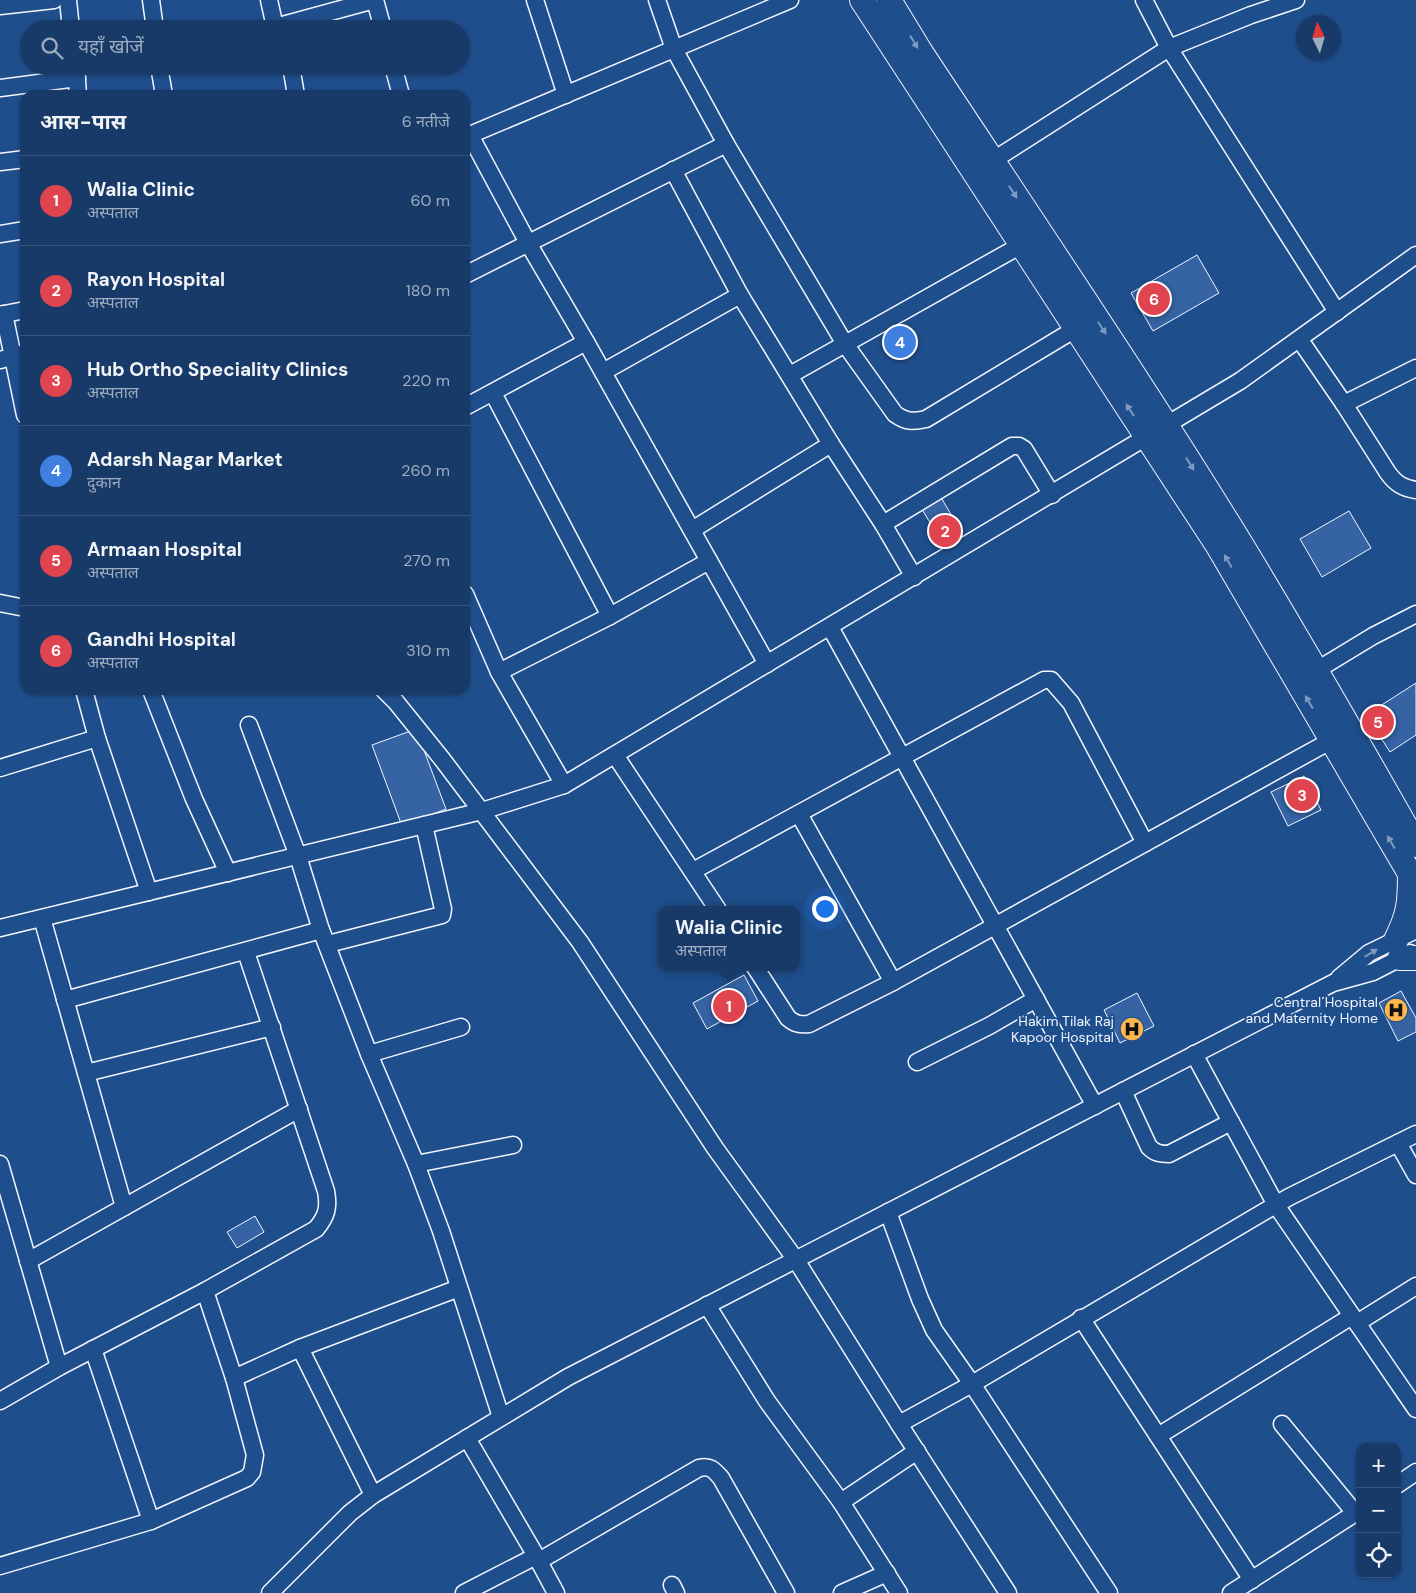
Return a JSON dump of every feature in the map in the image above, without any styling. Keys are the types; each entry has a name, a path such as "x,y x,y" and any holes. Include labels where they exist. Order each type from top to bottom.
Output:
{"highway":[{"path":"862,0 1077,328 1240,542 1416,845"},
{"path":"889,0 992,161 1157,432 1218,546 1413,879 1406,920 1409,947"}],"street":[{"path":"0,6 54,0"},
{"path":"68,0 70,20"},
{"path":"151,0 153,20"},
{"path":"269,0 276,20"},
{"path":"303,20 375,0 381,20"},
{"path":"535,0 566,95"},
{"path":"657,0 674,50 726,144 845,344 895,414 904,420 914,422 926,419 1077,328"},
{"path":"470,135 790,0"},
{"path":"1144,0 1169,48 1337,312"},
{"path":"992,161 1169,48 1252,15 1296,0"},
{"path":"0,88 62,75"},
{"path":"76,75 78,90"},
{"path":"161,75 163,90"},
{"path":"293,75 295,90"},
{"path":"395,75 400,90"},
{"path":"470,140 767,664"},
{"path":"470,272 726,144"},
{"path":"0,162 20,160"},
{"path":"673,170 740,295 830,444 883,524 914,577"},
{"path":"0,234 20,231"},
{"path":"790,375 1022,244"},
{"path":"0,928 482,812 564,785 1240,381 1300,340 1416,255"},
{"path":"603,372 740,295"},
{"path":"20,311 2,315 20,390"},
{"path":"1300,340 1395,482 1405,488 1416,490"},
{"path":"470,405 586,342"},
{"path":"1344,404 1416,368"},
{"path":"494,393 610,616"},
{"path":"692,530 830,444"},
{"path":"883,524 1008,448 1015,446 1024,449 1052,495"},
{"path":"499,672 610,616 709,561"},
{"path":"0,603 20,607"},
{"path":"470,605 499,672 564,785"},
{"path":"1316,670 1373,636 1416,614"},
{"path":"830,627 1095,1106"},
{"path":"693,871 1044,680 1051,680 1071,703 1145,843"},
{"path":"85,695 97,738 149,892"},
{"path":"153,695 194,799 228,873"},
{"path":"389,695 436,752 580,942 715,1148 796,1260 1008,1593"},
{"path":"249,725 369,1054 416,1164 441,1231 501,1417"},
{"path":"0,768 97,738"},
{"path":"758,971 788,1018 794,1023 801,1025 809,1024 893,982 1332,740"},
{"path":"615,755 715,906"},
{"path":"798,814 893,982"},
{"path":"65,1000 246,952 442,915 443,909 424,825"},
{"path":"42,918 124,1207"},
{"path":"270,1593 350,1513 373,1495 568,1377 1333,983 1374,972 1409,947"},
{"path":"0,1401 93,1349 205,1292 316,1229 323,1221 329,1205 326,1191 246,952"},
{"path":"917,1062 989,1026 1036,999"},
{"path":"86,1072 272,1027"},
{"path":"369,1054 461,1027"},
{"path":"1194,1054 1276,1205 1416,1408"},
{"path":"1123,1091 1149,1147 1155,1152 1169,1154 1230,1122"},
{"path":"28,1261 299,1109"},
{"path":"899,1424 972,1384 1081,1318 1276,1205 1416,1134"},
{"path":"1398,1143 1416,1175"},
{"path":"416,1164 513,1145"},
{"path":"0,1164 59,1368"},
{"path":"888,1212 920,1299 934,1330 972,1384 1109,1593"},
{"path":"1158,1436 1416,1286"},
{"path":"234,1378 300,1348 459,1288"},
{"path":"0,1566 151,1521 247,1478 252,1472 255,1455 234,1378 205,1292"},
{"path":"707,1305 767,1401 841,1502 899,1593"},
{"path":"1081,1318 1252,1580"},
{"path":"300,1348 373,1495"},
{"path":"93,1349 151,1521"},
{"path":"1282,1424 1356,1510"},
{"path":"466,1438 538,1559 556,1593"},
{"path":"841,1502 917,1451"},
{"path":"464,1593 538,1559 700,1468 708,1466 721,1478 786,1593"},
{"path":"1401,1482 1416,1472"},
{"path":"1231,1593 1356,1513"},
{"path":"842,1593 887,1573"}],"building":[{"path":"1197,255 1219,293 1153,331 1131,293"},
{"path":"939,494 962,533 943,544 920,506"},
{"path":"1349,511 1371,548 1322,577 1300,539"},
{"path":"1416,683 1416,735 1390,752 1366,715"},
{"path":"416,729 446,809 402,826 372,745"},
{"path":"1304,776 1321,810 1288,826 1271,792"},
{"path":"744,975 758,1001 707,1029 693,1003"},
{"path":"1401,991 1416,1018 1416,1032 1398,1041 1379,1003"},
{"path":"1137,993 1154,1026 1120,1043 1104,1010"},
{"path":"255,1216 264,1232 237,1248 227,1232"}],"place":[{"name":"Gandhi Hospital","path":"1154,299"},
{"name":"Adarsh Nagar Market","path":"900,342"},
{"name":"Rayon Hospital","path":"945,531"},
{"name":"Armaan Hospital","path":"1378,722"},
{"name":"Hub Ortho Speciality Clinics","path":"1302,795"},
{"name":"Walia Clinic","path":"729,1006"},
{"name":"Central Hospital and Maternity Home","path":"1396,1010"},
{"name":"Hakim Tilak Raj Kapoor Hospital","path":"1132,1029"}]}
